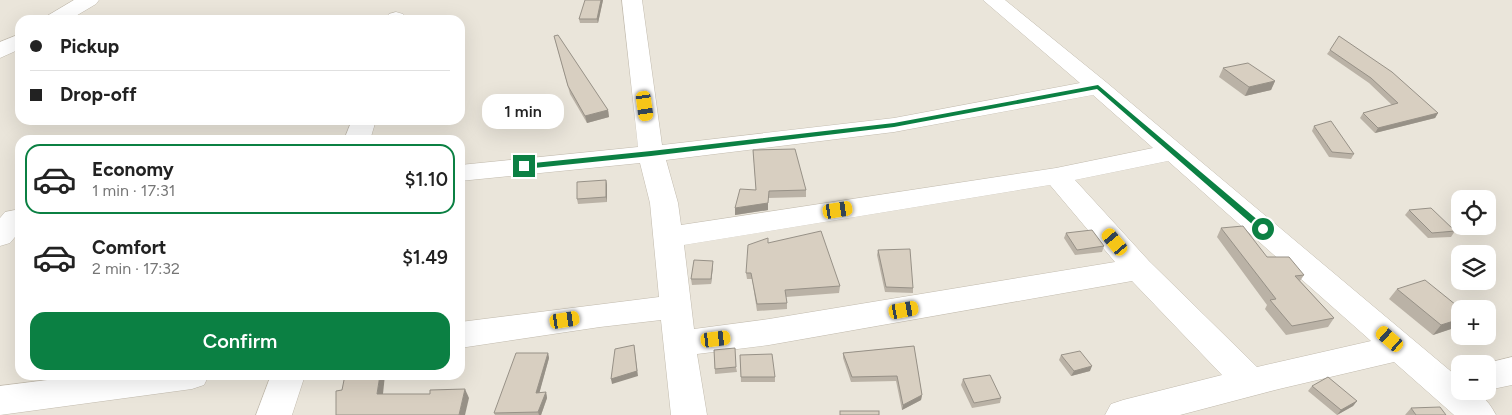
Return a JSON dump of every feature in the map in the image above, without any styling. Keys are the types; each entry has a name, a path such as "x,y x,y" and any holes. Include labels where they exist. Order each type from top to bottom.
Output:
{"street":[{"path":"63,15 89,0"},
{"path":"632,0 651,154 664,202 669,237 688,415"},
{"path":"993,0 1098,87 1401,348 1451,383"},
{"path":"0,51 15,43"},
{"path":"465,173 651,154 894,125 1098,87"},
{"path":"669,237 1056,176 1173,152"},
{"path":"1056,176 1138,269 1250,382"},
{"path":"680,343 769,332 1138,269"},
{"path":"465,335 600,315 675,307"},
{"path":"1123,415 1250,382 1401,348"},
{"path":"1496,375 1512,372"},
{"path":"0,401 155,380"},
{"path":"274,415 286,380"},
{"path":"1465,400 1478,415"}],"shaded area":[{"path":"0,0 1512,0 1512,415 0,415"}],"building":[{"path":"585,0 601,0 597,19 579,19"},
{"path":"558,35 608,110 585,116 568,86 554,36"},
{"path":"1339,36 1392,72 1438,113 1378,128 1363,113 1398,103 1371,78 1330,50"},
{"path":"1248,63 1275,81 1249,87 1223,68"},
{"path":"1331,121 1354,154 1332,152 1314,126"},
{"path":"795,149 806,190 769,191 768,203 735,208 740,189 756,190 753,150"},
{"path":"606,180 606,197 577,199 577,182"},
{"path":"1431,208 1451,227 1451,231 1432,233 1409,210"},
{"path":"1243,226 1267,257 1289,257 1304,275 1295,276 1334,318 1292,326 1270,300 1276,299 1221,228"},
{"path":"1092,230 1104,246 1077,250 1066,233"},
{"path":"821,231 840,286 785,290 787,303 757,304 751,273 746,273 748,245 768,238 768,243"},
{"path":"910,249 913,288 886,287 878,250"},
{"path":"694,260 713,261 711,279 691,279"},
{"path":"1425,280 1451,301 1451,322 1441,325 1397,289"},
{"path":"634,345 637,371 611,379 615,349"},
{"path":"914,346 922,395 903,405 897,376 852,377 843,353"},
{"path":"735,348 736,367 715,369 714,350"},
{"path":"1080,351 1092,366 1074,371 1061,355"},
{"path":"516,353 548,353 536,393 546,392 538,412 494,413"},
{"path":"772,354 775,377 741,377 740,355"},
{"path":"990,375 1001,398 974,403 963,379"},
{"path":"1328,377 1357,401 1341,410 1312,386"},
{"path":"344,380 379,380 377,394 430,394 430,390 465,389 459,415 336,415 336,391 342,390"},
{"path":"1440,407 1446,415 1416,415 1411,408"},
{"path":"840,411 879,411 879,415 840,415"}],"route":[{"path":"524,166 651,154 894,125 1098,87 1263,229"}]}
